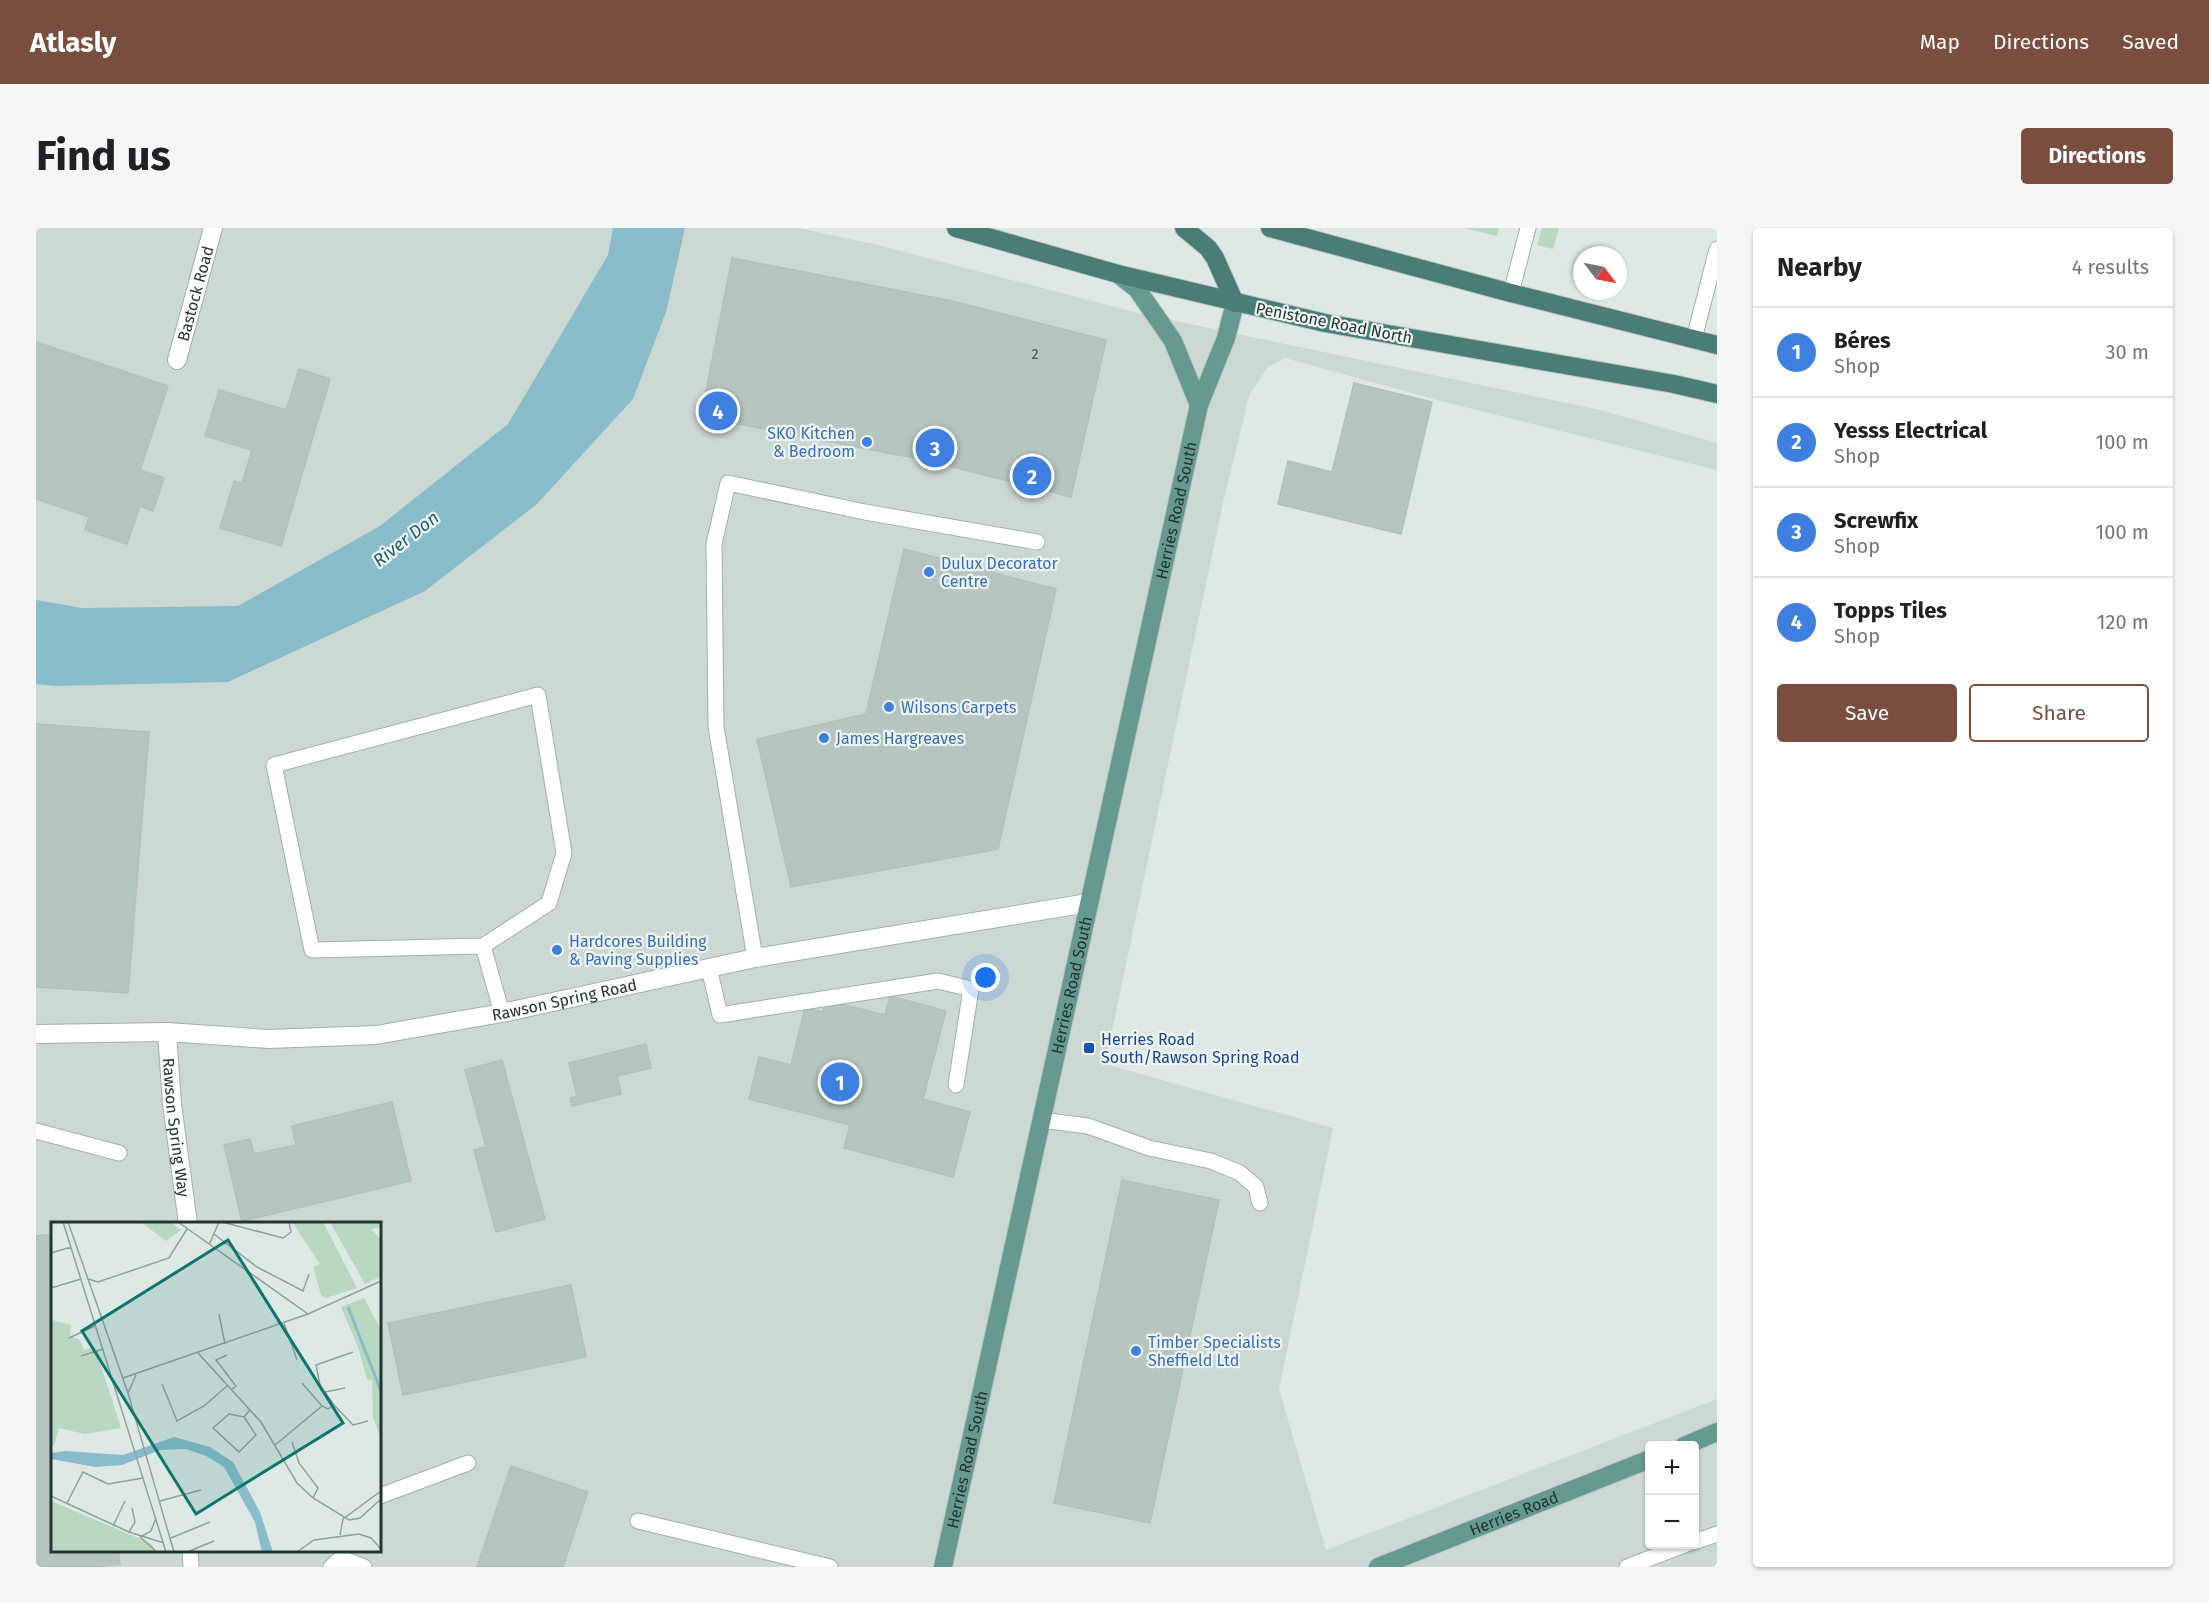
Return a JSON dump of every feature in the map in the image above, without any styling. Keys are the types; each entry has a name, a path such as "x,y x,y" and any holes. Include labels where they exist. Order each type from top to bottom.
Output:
{"highway":[{"name":"Penistone Road North","path":"957,228 1118,274 1324,323 1674,384 1717,394"},
{"path":"1184,228 1208,248 1215,258 1235,303"},
{"path":"1270,228 1511,293 1717,345"}],"main road":[{"path":"1118,274 1137,289 1173,341 1199,405"},
{"name":"Herries Road South","path":"943,1567 1199,405 1226,338 1235,303"},
{"path":"1696,1441 1717,1432"},
{"name":"Herries Road","path":"1378,1567 1645,1461"}],"street":[{"name":"Bastock Road","path":"177,360 213,228"},
{"name":"Rawson Spring Road","path":"36,1034 167,1032 269,1039 376,1035 502,1013 755,958 1088,903"},
{"name":"Rawson Spring Way","path":"167,1032 172,1104 188,1222"}],"lane":[{"path":"1511,293 1528,228"},
{"path":"1694,339 1717,249"},
{"path":"755,958 716,727 714,544 728,483 865,512 1037,542"},
{"path":"538,695 564,852 549,903 483,946 312,950 274,765 538,695"},
{"path":"483,946 502,1013"},
{"path":"709,968 720,1015 938,981 971,989 956,1085"},
{"path":"1041,1120 1088,1126 1149,1148 1211,1161 1240,1173 1256,1187 1260,1203"},
{"path":"36,1131 119,1153"},
{"path":"381,1496 468,1463"},
{"path":"638,1521 830,1567"},
{"path":"1699,1541 1717,1534"},
{"path":"1627,1567 1677,1549"},
{"path":"190,1552 191,1567"},
{"path":"332,1567 341,1558 364,1567"}],"shaded area":[{"path":"36,228 798,228 874,244 1138,313 1600,410 1717,443 1717,470 1441,401 1285,358 1267,368 1249,396 1224,498 1105,1064 1333,1128 1279,1389 1326,1550 1717,1399 1717,1567 36,1567"}],"green space":[{"path":"1465,228 1499,228 1497,236"},
{"path":"1542,228 1559,228 1553,249 1537,245"}],"water":[{"name":"River Don","path":"613,228 685,228 666,312 633,399 537,504 425,591 228,682 55,686 36,684 36,600 82,608 238,606 380,526 508,424 608,255"}],"building":[{"path":"732,258 952,301 1106,340 1071,497 930,461 701,417"},
{"path":"36,342 168,386 140,470 164,478 153,511 140,506 127,544 85,530 89,517 36,499"},
{"path":"299,369 330,379 281,546 220,528 234,481 242,483 252,450 205,436 219,390 286,410"},
{"path":"1354,383 1432,402 1401,534 1278,504 1288,461 1332,472"},
{"path":"904,549 1056,589 998,849 791,887 757,739 866,714"},
{"path":"36,724 149,732 128,993 36,987"},
{"path":"890,996 946,1011 923,1099 970,1112 953,1177 844,1148 850,1125 749,1099 759,1057 791,1065 805,1008 823,1012 825,1000 885,1015"},
{"path":"646,1044 651,1068 617,1076 621,1094 572,1106 570,1098 577,1096 569,1063"},
{"path":"502,1060 545,1219 496,1232 474,1150 486,1147 465,1070"},
{"path":"392,1102 411,1181 242,1221 224,1145 250,1139 254,1154 296,1145 292,1126"},
{"name":"Timber Specialists Sheffield Ltd","path":"1122,1180 1219,1200 1150,1523 1054,1503"},
{"path":"51,1234 51,1552 118,1552 120,1564 96,1567 36,1567 36,1236"},
{"path":"571,1285 586,1357 403,1395 388,1323"},
{"path":"511,1466 588,1492 563,1567 477,1567"}],"place":[{"name":"Topps Tiles","path":"718,411"},
{"name":"SKO Kitchen & Bedroom","path":"867,442"},
{"name":"Screwfix","path":"935,448"},
{"name":"Yesss Electrical","path":"1032,476"},
{"name":"Dulux Decorator Centre","path":"929,572"},
{"name":"Wilsons Carpets","path":"889,707"},
{"name":"James Hargreaves","path":"824,738"},
{"name":"Hardcores Building & Paving Supplies","path":"557,950"},
{"name":"Herries Road South/Rawson Spring Road","path":"1089,1048"},
{"name":"Béres","path":"840,1082"},
{"name":"Timber Specialists Sheffield Ltd","path":"1136,1351"}]}
